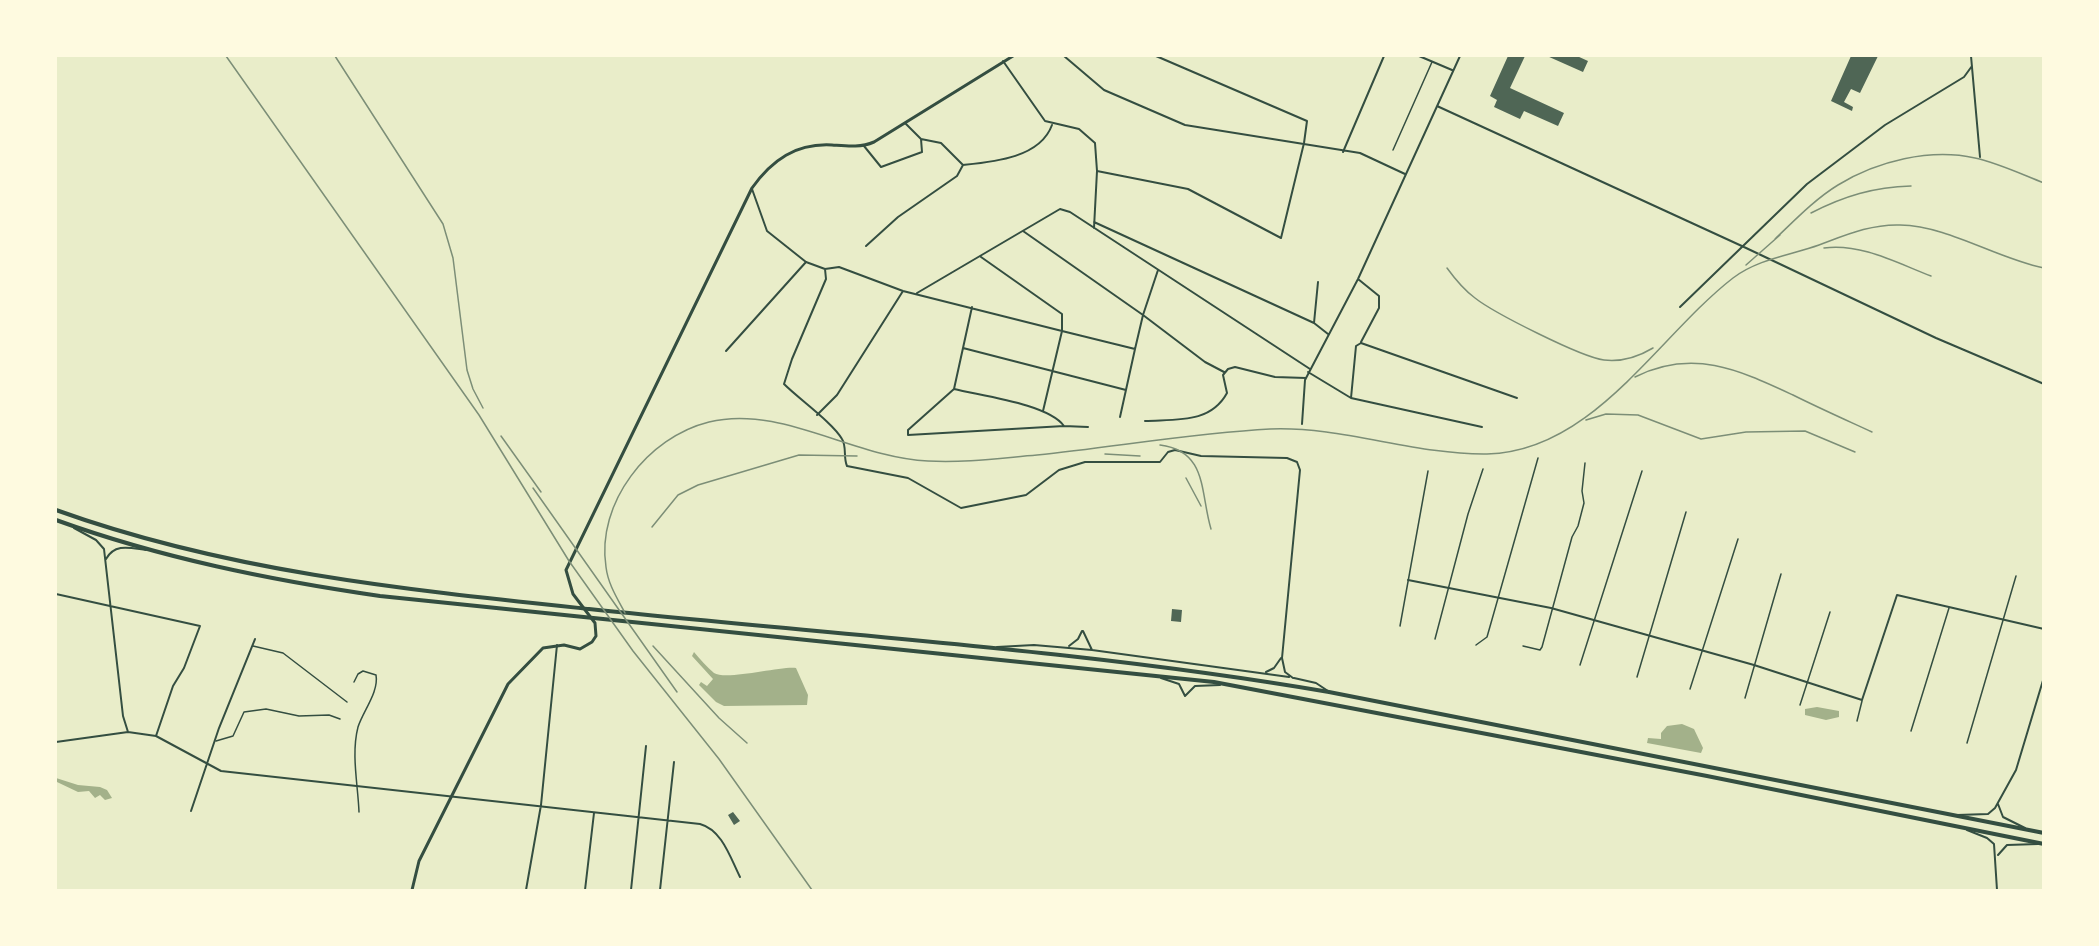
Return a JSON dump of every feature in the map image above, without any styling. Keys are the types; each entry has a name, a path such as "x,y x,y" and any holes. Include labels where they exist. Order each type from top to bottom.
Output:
{"highway":[{"path":"56,510 156,542 273,569 381,586 1171,667 1329,692 2043,834"},
{"path":"56,520 154,551 251,575 331,589 668,628 1147,674 1231,685 2043,844"}],"street":[{"path":"412,891 419,861 508,684 537,652 557,645 580,649 592,642 596,636 595,623 573,594 566,570 752,188 781,158 804,146 864,146 1013,56"},
{"path":"1064,56 1104,90 1185,125 1367,155 1404,174"},
{"path":"1097,171 1188,189 1281,238 1308,124 1297,116 1156,56"},
{"path":"1342,152 1384,56"},
{"path":"1419,56 1452,70"},
{"path":"1302,424 1306,378 1309,370 1358,279 1404,174 1460,56"},
{"path":"1971,56 1980,157"},
{"path":"1003,61 1045,121 1079,129 1095,143 1097,171 1094,228"},
{"path":"1680,306 1807,184 1885,124 1964,77 1972,66"},
{"path":"1437,106 1936,338 2043,384"},
{"path":"905,123 921,139 941,143 963,165"},
{"path":"963,165 993,162 1032,149 1048,135 1052,124"},
{"path":"864,146 881,167 922,152 921,139"},
{"path":"866,246 898,217 957,176 963,165"},
{"path":"752,188 767,231 806,262 825,269 839,267 903,291 1135,349"},
{"path":"917,293 1060,209 1094,228 1351,398 1482,427"},
{"path":"1094,222 1314,323 1328,335"},
{"path":"1023,231 1143,315 1205,362 1225,373"},
{"path":"980,256 1062,314 1062,331 1043,411"},
{"path":"726,351 806,262"},
{"path":"825,269 826,279 792,359 784,384 835,429 843,440 843,455 847,466 908,478 961,508 1026,495 1059,470 1086,462 1160,462 1168,452 1175,450 1201,456 1287,458 1297,462 1300,470 1282,658 1285,672 1293,678"},
{"path":"1120,417 1143,315 1158,270"},
{"path":"1351,398 1356,346 1361,343 1378,308 1379,296 1358,279"},
{"path":"1314,323 1318,282"},
{"path":"817,415 837,395 903,291"},
{"path":"972,308 954,389 908,430 909,435 1065,426 1088,427"},
{"path":"1361,343 1517,398"},
{"path":"963,348 1126,390"},
{"path":"1145,421 1198,418 1210,412 1227,393 1223,381 1225,373 1235,367 1275,377 1306,378"},
{"path":"954,389 1043,411 1059,419 1065,426"},
{"path":"68,525 96,540 104,549 123,716 128,732"},
{"path":"106,559 112,551 121,547 154,551"},
{"path":"1408,580 1499,600 1551,608 1700,652 1754,665 1862,700 1894,597 1906,597 2043,629"},
{"path":"56,594 200,626 184,668 173,686 156,736"},
{"path":"1067,647 1075,643 1082,631 1085,641 1092,650"},
{"path":"191,811 255,639"},
{"path":"526,891 541,806 557,645"},
{"path":"985,647 1034,645 1067,647 1263,672 1316,683 1329,692"},
{"path":"1263,672 1274,668 1282,658"},
{"path":"1147,674 1179,684 1185,696 1195,686 1231,685"},
{"path":"1950,815 1988,814 1995,808 2018,765 2043,677"},
{"path":"56,741 128,732 156,736 221,771 668,820 712,827 740,877"},
{"path":"631,891 646,746"},
{"path":"660,891 674,762"},
{"path":"1998,801 1997,808 2003,817 2034,832"},
{"path":"585,891 594,812"},
{"path":"1956,826 1991,840 1996,858 1997,891"},
{"path":"1996,858 2007,845 2043,844"}],"lane":[{"path":"1393,150 1432,61"},
{"path":"1476,645 1487,636 1499,600 1538,458"},
{"path":"1523,646 1537,650 1542,647 1551,608 1584,503 1582,491 1585,463"},
{"path":"1435,639 1450,590 1468,514 1483,469"},
{"path":"1400,626 1428,471"},
{"path":"1580,665 1642,471"},
{"path":"1637,677 1686,512"},
{"path":"1690,689 1738,539"},
{"path":"1745,698 1781,574"},
{"path":"1968,743 2016,576"},
{"path":"1911,731 1949,607"},
{"path":"1800,705 1809,684 1830,612"},
{"path":"253,646 283,653 347,702"},
{"path":"354,682 358,674 363,671 376,675 378,683 358,729 356,749 359,812"},
{"path":"1857,721 1862,700"},
{"path":"216,741 233,736 244,712 266,709 299,716 321,715 340,719"}],"shaded area":[{"path":"694,652 706,666 720,675 796,668 808,695 807,705 724,706 716,702 699,685 701,682 707,686 713,679 692,656"},
{"path":"1817,707 1839,711 1839,717 1826,720 1805,715 1805,709"},
{"path":"1682,724 1694,729 1703,748 1701,753 1647,743 1648,738 1661,739 1661,733 1667,726"},
{"path":"56,778 78,785 100,787 107,790 112,798 105,800 100,795 95,798 89,791 78,792 57,782"}],"building":[{"path":"1508,56 1525,56 1510,88 1564,113 1558,126 1524,111 1520,119 1494,107 1497,100 1490,96"},
{"path":"1547,56 1577,56 1588,61 1583,72"},
{"path":"1851,56 1878,56 1860,93 1851,89 1844,102 1853,107 1852,111 1831,101"},
{"path":"1172,609 1182,610 1181,622 1171,621"},
{"path":"733,812 740,821 734,825 728,815"}],"railway":[{"path":"226,56 479,415 569,561 633,651 719,759 812,890"},
{"path":"335,56 443,224 453,258 467,370 473,389 483,408"},
{"path":"1775,239 1813,203 1838,185 1870,169 1904,159 1958,155 2001,166 2044,183"},
{"path":"1811,213 1859,194 1884,188 1911,186"},
{"path":"625,613 611,585 606,567 605,543 609,519 618,497 631,476 666,442 687,430 709,422 736,418 763,420 900,458 928,461 969,461 1037,455 1270,429 1324,432 1433,450 1487,454 1525,448 1560,434 1592,413 1622,387 1705,302 1733,278 1753,266 1775,258 1859,231 1879,226 1900,225 1954,236 2044,268"},
{"path":"1746,265 1780,235"},
{"path":"1824,248 1852,248 1865,251 1931,276"},
{"path":"1447,268 1467,291 1485,305 1538,334 1577,351 1604,360 1617,360 1635,356 1653,348"},
{"path":"1635,377 1656,368 1677,364 1696,363 1716,366 1754,378 1872,432"},
{"path":"1586,420 1606,414 1638,415 1701,439 1746,432 1805,431 1855,452"},
{"path":"501,436 541,492"},
{"path":"1160,445 1176,449 1187,456 1194,465 1203,488 1211,529"},
{"path":"1105,454 1140,456"},
{"path":"652,527 678,495 698,485 799,455 857,456"},
{"path":"1186,478 1201,506"},
{"path":"533,488 677,692"},
{"path":"653,646 719,718 747,743"}]}
